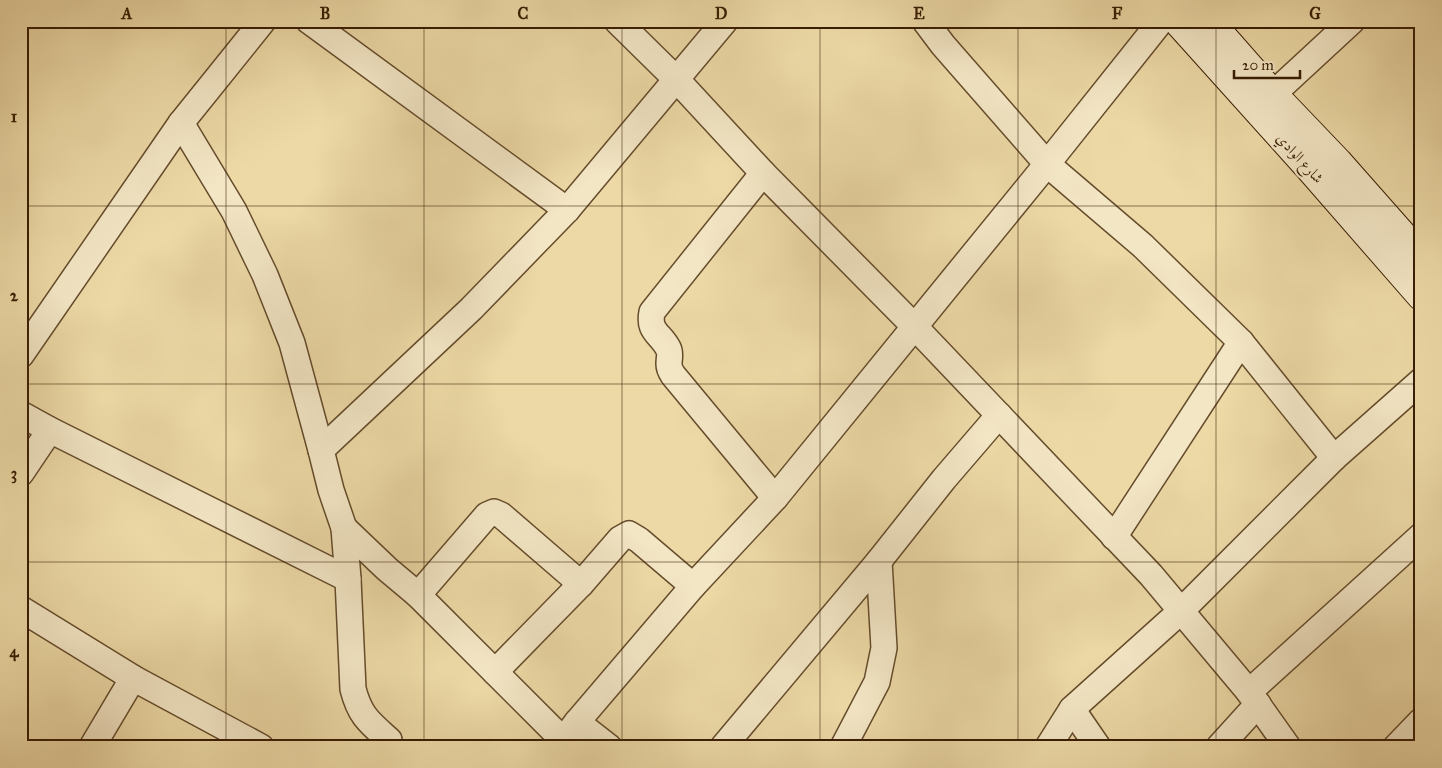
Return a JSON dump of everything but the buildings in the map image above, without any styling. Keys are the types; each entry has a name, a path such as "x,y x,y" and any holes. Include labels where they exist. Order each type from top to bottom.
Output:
{"main road":[{"name":"شارع الوادي","path":"1177,21 1421,296"},
{"name":"شارع الوادي","path":"1209,21 1273,94 1418,247"}],"street":[{"path":"21,355 181,123 263,21"},
{"path":"309,21 567,210"},
{"path":"617,21 677,80 763,173 915,327 1150,575 1254,698 1288,747"},
{"path":"321,450 471,309 567,210 725,21"},
{"path":"926,21 943,45 1047,164 1143,246 1241,342 1334,458"},
{"path":"566,736 693,586 775,498 1161,21"},
{"path":"1273,94 1352,21"},
{"path":"181,123 234,211 265,275 292,343 331,490 344,528 350,648 353,689 356,702 366,720 393,744"},
{"path":"763,173 652,312 650,322 668,347 670,354 669,365 673,375 775,498"},
{"path":"1114,537 1241,342"},
{"path":"1048,747 1072,709 1181,611 1334,458 1421,381"},
{"path":"21,414 348,578"},
{"path":"723,747 999,415"},
{"path":"21,473 50,430"},
{"path":"418,595 487,515 494,512 501,515 581,584"},
{"path":"344,528 387,569 418,595 495,672 566,736 609,747"},
{"path":"495,672 581,584 620,539 630,534 640,540 693,586"},
{"path":"1219,747 1254,698 1421,536"},
{"path":"843,747 877,682 884,648 879,561"},
{"path":"21,609 133,678 261,747"},
{"path":"92,747 133,678"},
{"path":"1072,709 1098,747"},
{"path":"1396,747 1421,721"}]}
